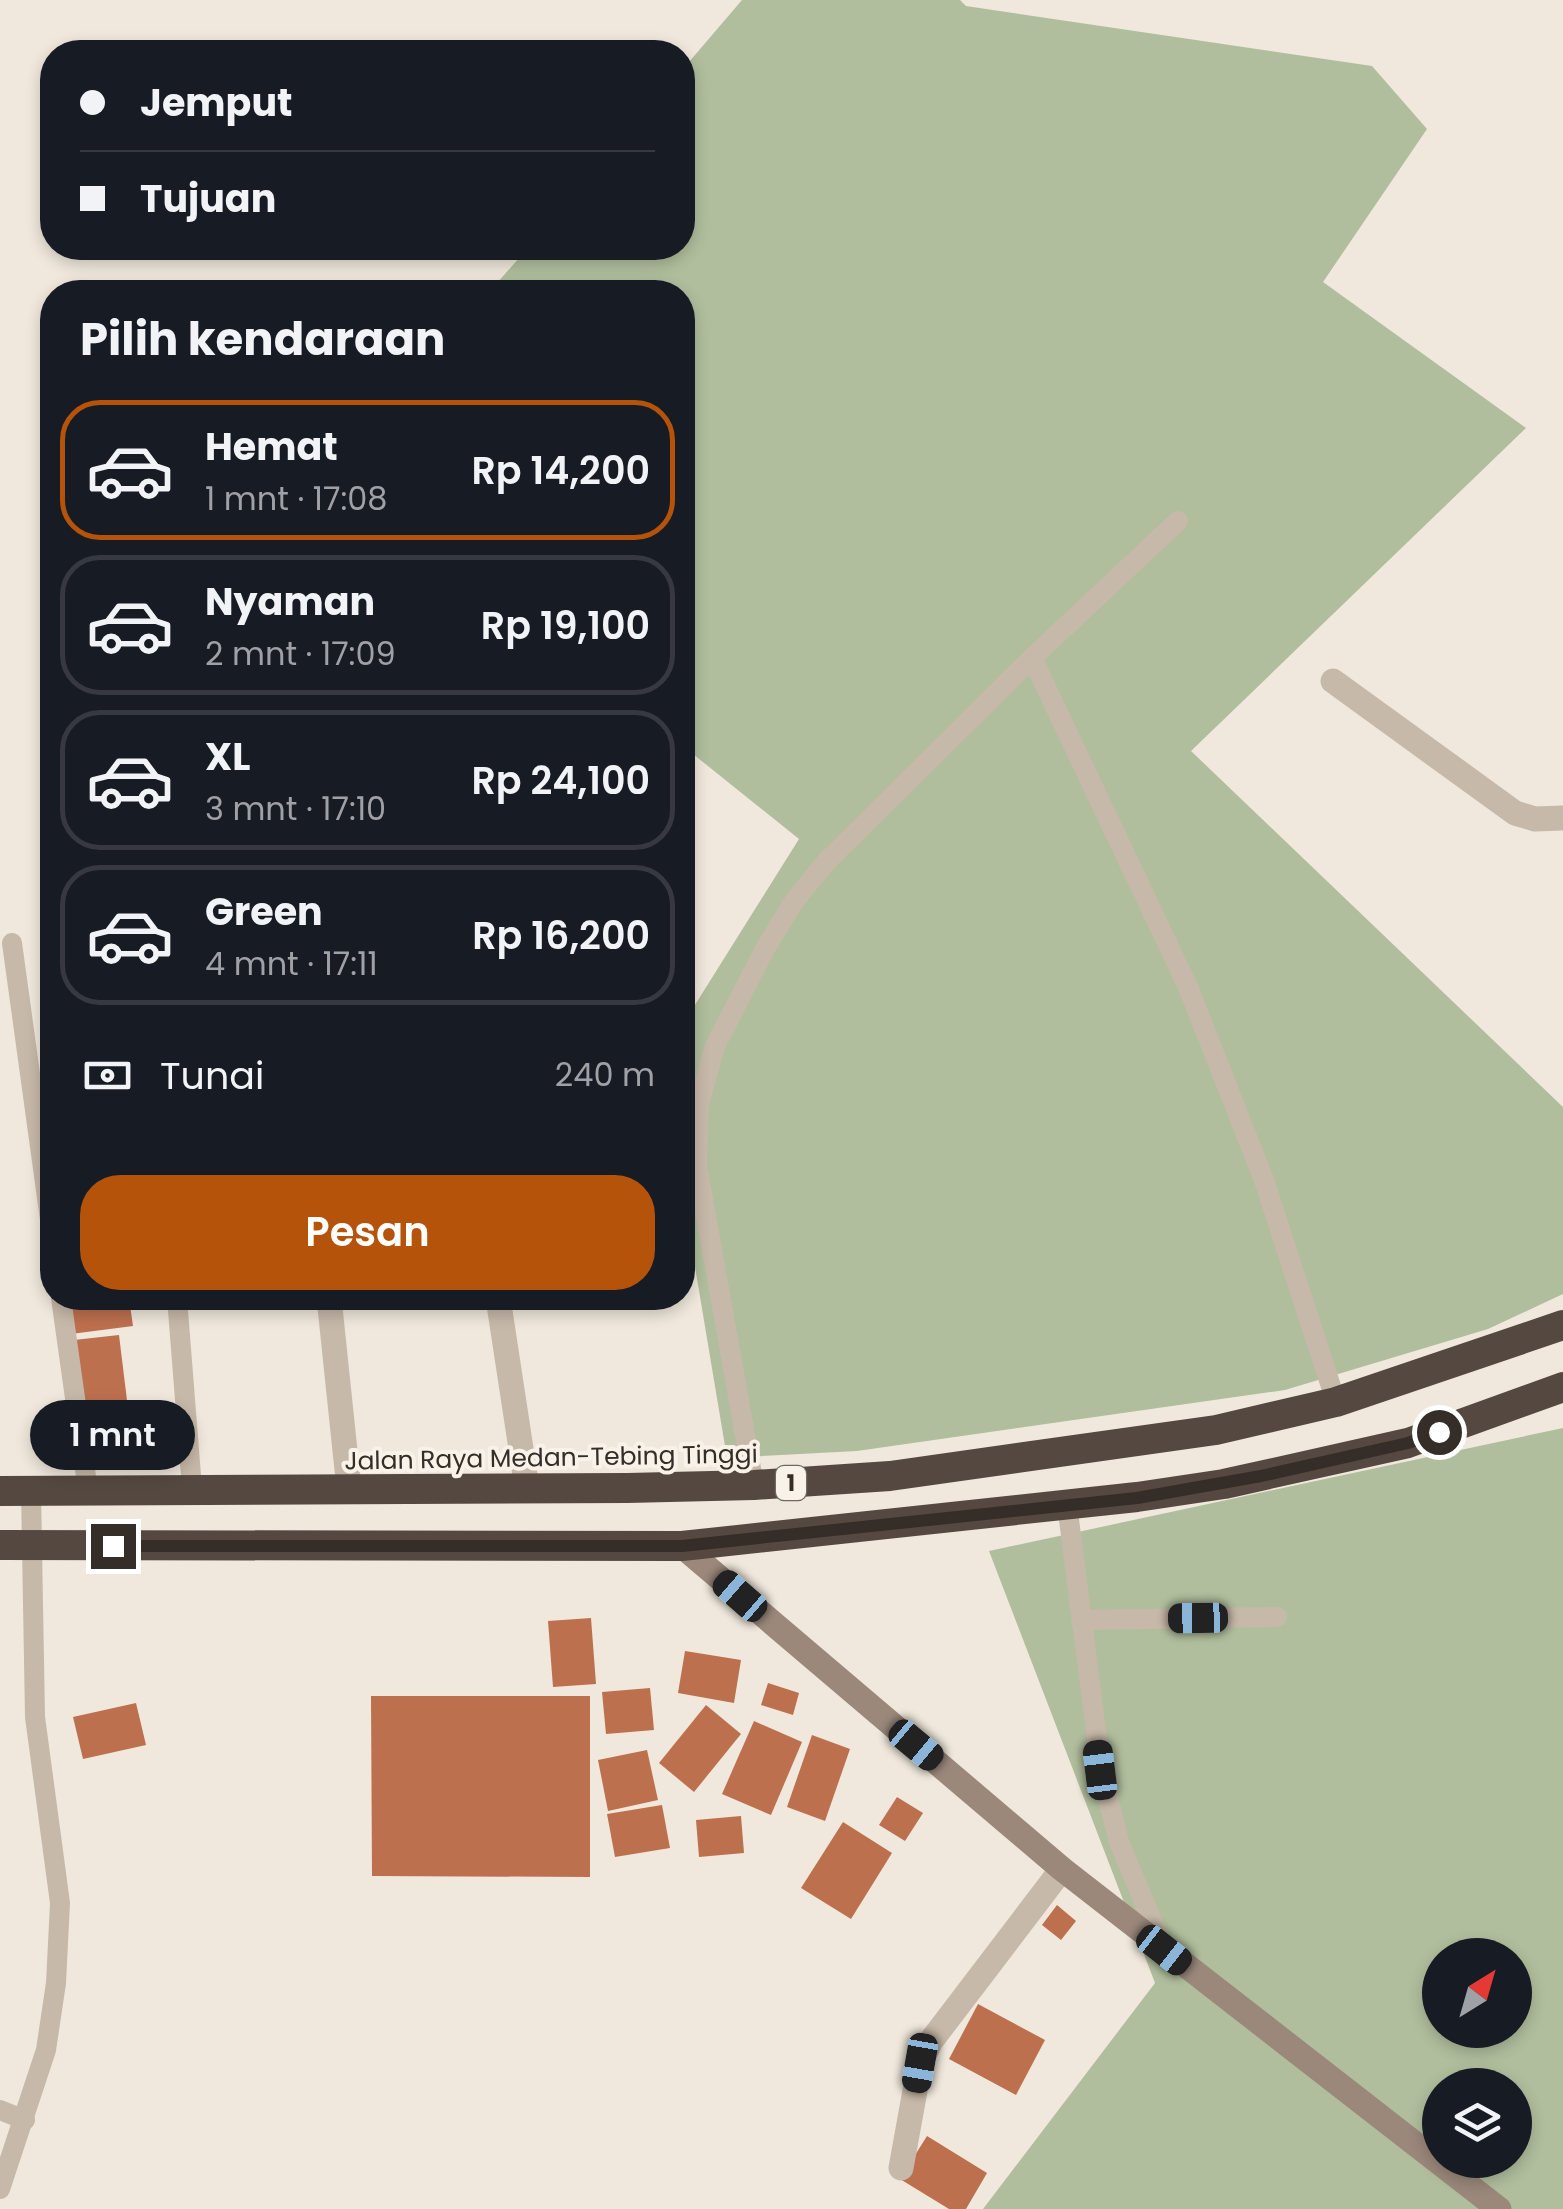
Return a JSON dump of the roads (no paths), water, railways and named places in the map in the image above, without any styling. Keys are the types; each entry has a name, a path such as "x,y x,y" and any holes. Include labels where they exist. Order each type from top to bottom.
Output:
{"highway":[{"name":"Jalan Raya Medan-Tebing Tinggi","path":"0,1491 754,1486 890,1476 1216,1430 1336,1402 1563,1325"},
{"name":"1","path":"0,1545 682,1546 1224,1484 1408,1443 1563,1386"}],"street":[{"path":"1333,680 1505,808 1535,819 1563,818"},
{"path":"330,1310 349,1489"},
{"path":"500,1310 526,1488"},
{"path":"682,1546 1062,1869 1498,2209"},
{"path":"902,2168 920,2063 931,2040 1062,1869"}],"lane":[{"path":"754,1486 697,1166 700,1104 715,1046 766,947 826,862 1178,520"},
{"path":"1032,658 1188,987 1264,1180 1336,1402"},
{"path":"12,943 40,1147"},
{"path":"63,1310 88,1491"},
{"path":"179,1310 192,1488"},
{"path":"0,2190 46,2050 56,1982 60,1904 35,1718 31,1490"},
{"path":"1067,1504 1105,1788 1119,1842 1164,1950"},
{"path":"1081,1620 1277,1618"},
{"path":"0,2110 25,2120"}]}
